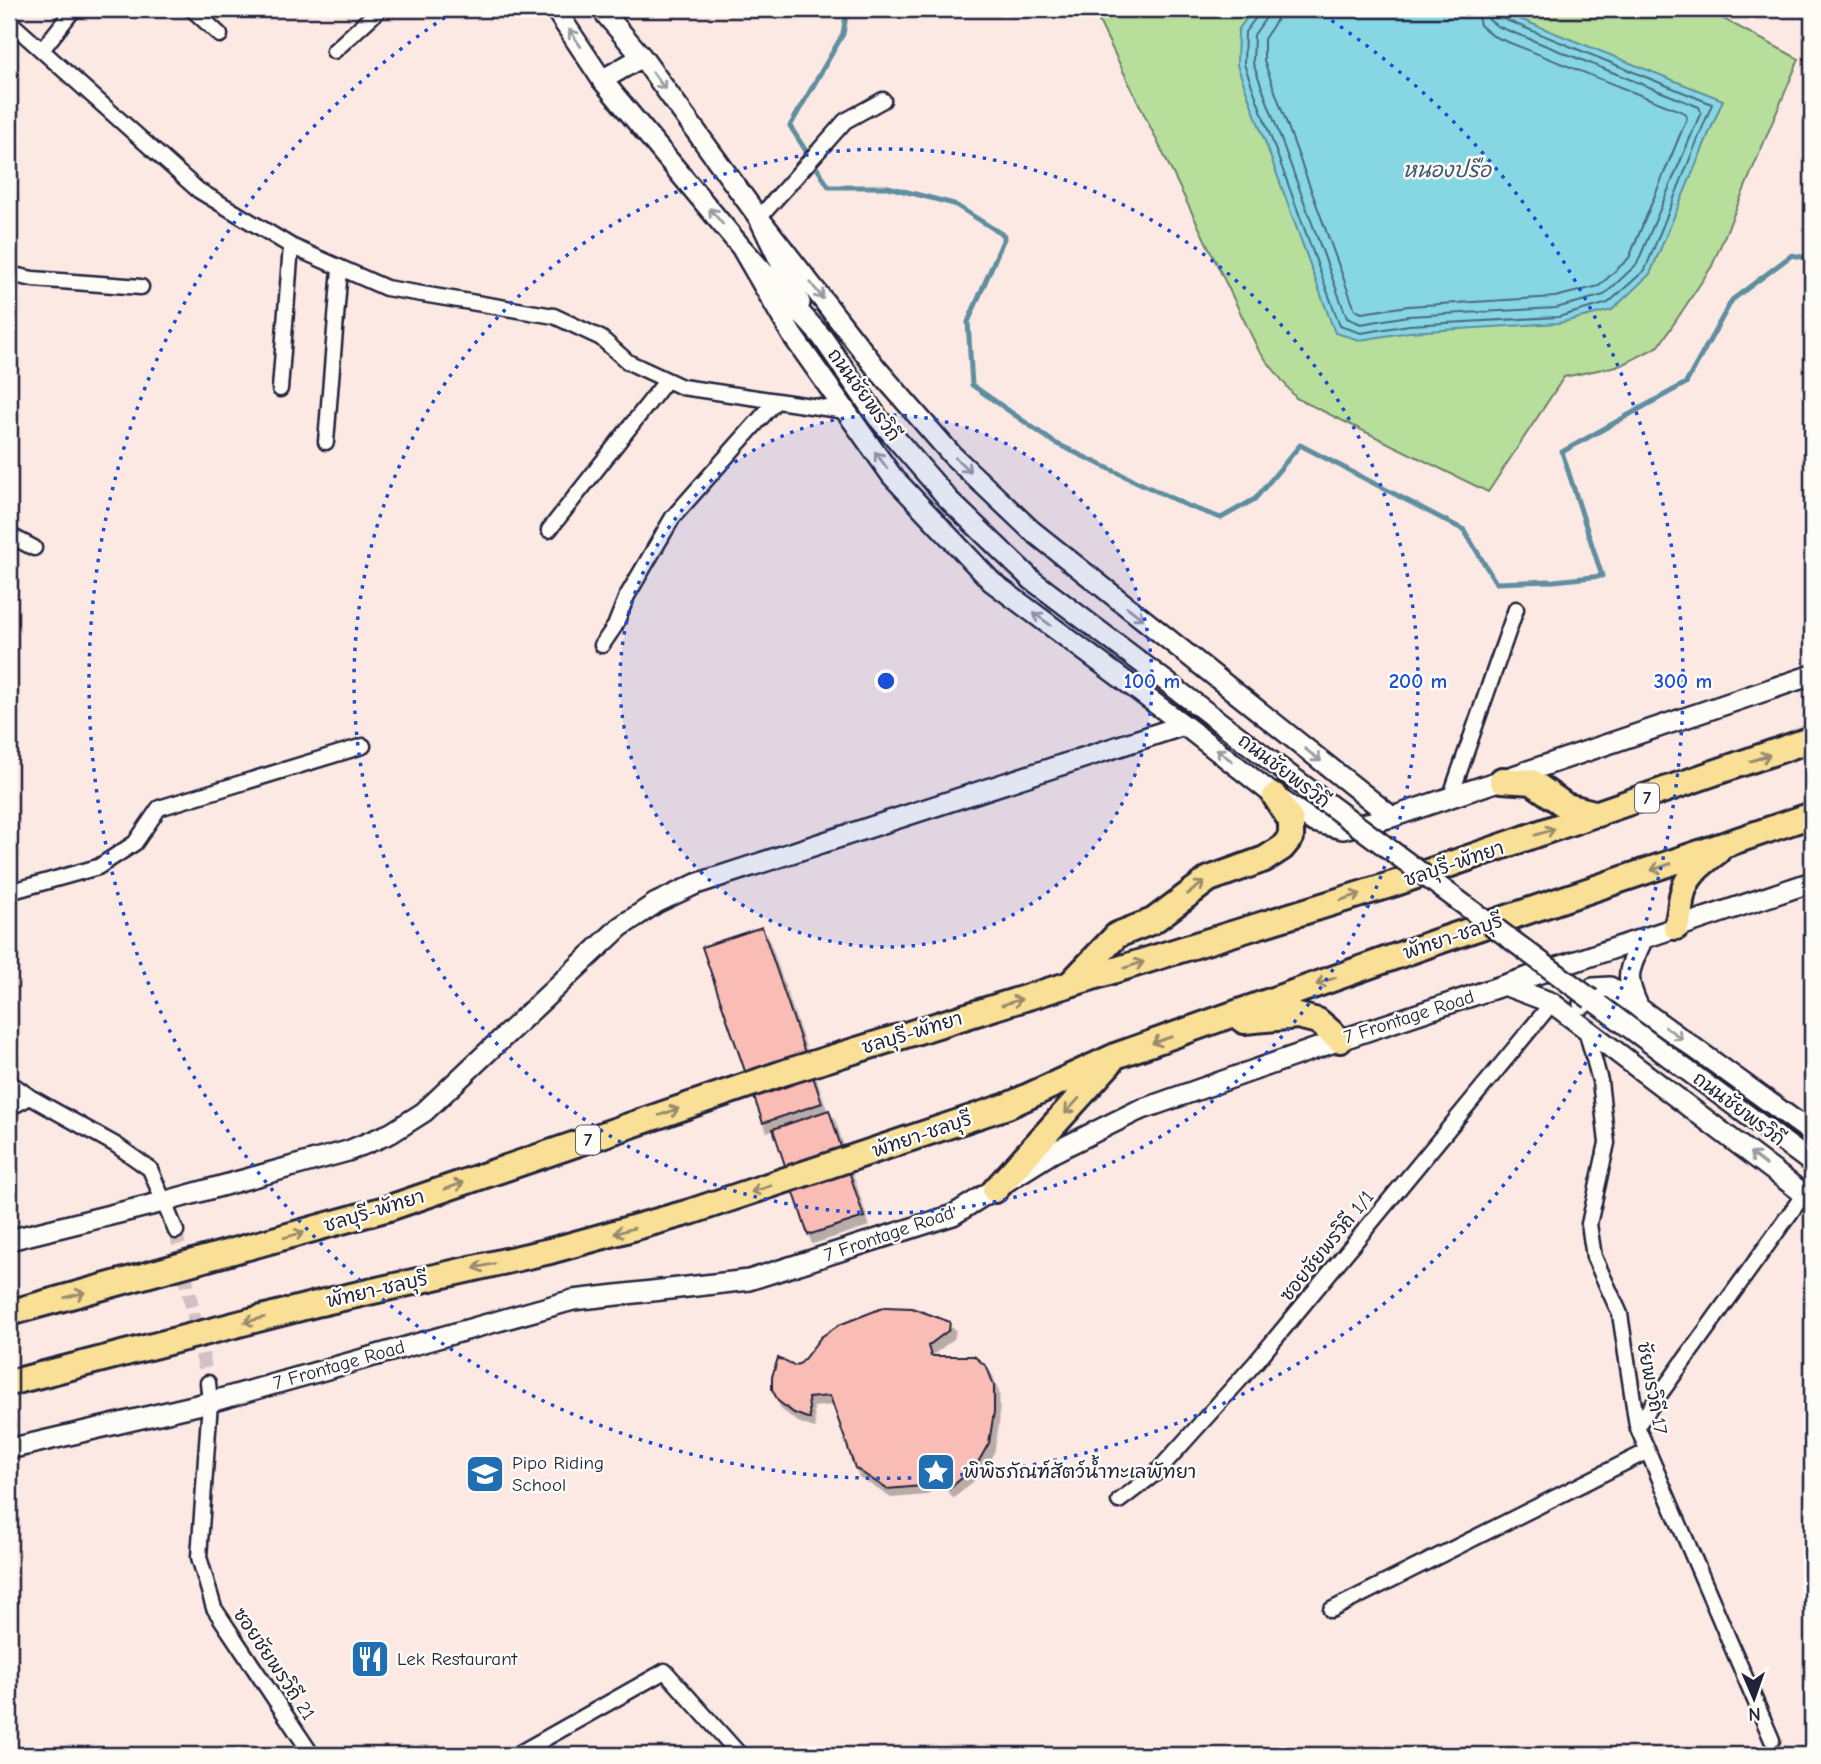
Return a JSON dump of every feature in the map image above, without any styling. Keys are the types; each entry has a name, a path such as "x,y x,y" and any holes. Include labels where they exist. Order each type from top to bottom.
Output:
{"highway":[{"name":"ชลบุรี-พัทยา","path":"9,1313 389,1209 786,1072 1393,884 1812,739"},
{"path":"1503,780 1532,782 1566,806 1599,814"},
{"path":"1069,985 1117,935 1153,920 1209,878 1265,859 1282,848 1291,837 1291,821 1275,796"},
{"name":"พัทยา-ชลบุรี","path":"9,1383 320,1303 550,1251 690,1212 1007,1106 1118,1055 1436,942 1812,815"},
{"path":"1676,927 1682,914 1683,890 1696,869 1726,845"},
{"path":"1207,1024 1298,1016 1318,1021 1340,1040"},
{"path":"995,1190 1118,1055"}],"main road":[{"name":"ถนนชัยพรวิถี","path":"555,9 603,80 741,247 810,323 878,418 949,500 1032,580 1296,780 1812,1163"},
{"name":"ถนนชัยพรวิถี","path":"601,9 642,57 759,218 877,369 952,455 1031,530 1392,817"},
{"path":"603,80 642,57"},
{"name":"ถนนชัยพรวิถี","path":"759,218 810,323"},
{"name":"ถนนชัยพรวิถี","path":"741,247 792,335 892,476 992,582 1275,796 1314,822 1343,830 1392,817"},
{"path":"1392,817 1812,675"},
{"path":"9,1240 163,1202 348,1151 391,1133 424,1112 621,927 656,903 696,884 1184,725"},
{"name":"7 Frontage Road","path":"9,1448 209,1392 573,1300 748,1280 953,1215 1052,1153 1137,1111 1812,882"},
{"path":"1639,1008 1629,986 1630,969 1643,938"},
{"name":"ถนนชัยพรวิถี","path":"1504,985 1552,1003 1585,1026 1808,1197"},
{"name":"ถนนชัยพรวิถี","path":"1585,1026 1583,1001 1593,988 1611,987 1812,1133"}],"street":[{"path":"42,50 74,9"},
{"path":"192,9 220,35"},
{"path":"334,51 380,9"},
{"path":"9,21 198,190 291,246 386,288 554,316 601,338 628,362 682,387 845,411"},
{"path":"759,218 845,121 883,100"},
{"path":"280,389 291,246"},
{"path":"326,442 340,268"},
{"path":"9,274 33,279 141,287"},
{"path":"549,530 666,381"},
{"path":"602,645 615,626 627,596 673,517 775,402"},
{"path":"9,535 34,548"},
{"path":"1450,798 1516,610"},
{"path":"9,892 98,867 135,843 159,808 363,746"},
{"name":"ซอยชัยพรวิถี 1/1","path":"1119,1501 1156,1473 1256,1362 1552,1003"},
{"name":"ชัยพรวิถี 17","path":"1585,1026 1600,1081 1607,1143 1589,1224 1594,1257 1620,1314 1637,1426 1772,1740"},
{"path":"9,1082 150,1168 176,1231"},
{"path":"9,1108 30,1097"},
{"path":"1637,1426 1808,1197"},
{"name":"ซอยชัยพรวิถี 21","path":"209,1392 199,1557 202,1570 214,1608 312,1755"},
{"path":"1331,1610 1646,1452"},
{"path":"516,1755 665,1671 738,1755"}],"green space":[{"path":"1093,9 1721,9 1716,15 1799,59 1712,266 1659,346 1622,365 1564,377 1488,492 1296,398 1259,351"}],"water":[{"name":"หนองปรือ","path":"1253,9 1495,9 1723,100 1650,274 1612,310 1559,323 1409,332 1360,340 1335,333 1237,65 1238,30"}],"building":[{"path":"762,927 822,1103 763,1123 702,947"},
{"path":"829,1110 864,1217 808,1235 773,1129"},
{"path":"885,1307 912,1308 950,1322 949,1330 928,1346 931,1356 974,1356 987,1367 994,1386 994,1412 989,1443 976,1466 949,1489 935,1472 922,1486 887,1489 855,1468 830,1396 808,1398 810,1419 794,1413 778,1401 772,1389 772,1377 778,1358 794,1366 801,1363 821,1337 839,1325"}],"waterway":[{"path":"847,9 843,34 790,126 829,187 888,187 954,204 1005,236 968,322 972,385 1055,443 1188,506 1221,518 1255,499 1300,445 1464,530 1496,583 1602,576 1562,452 1686,383 1732,300 1792,255 1812,259"}],"tunnel":[{"path":"176,1231 208,1383"}],"place":[{"name":"พิพิธภัณฑ์สัตว์น้ำทะเลพัทยา","path":"936,1472"},
{"name":"Pipo Riding School","path":"485,1474"},
{"name":"Lek Restaurant","path":"370,1659"}]}
